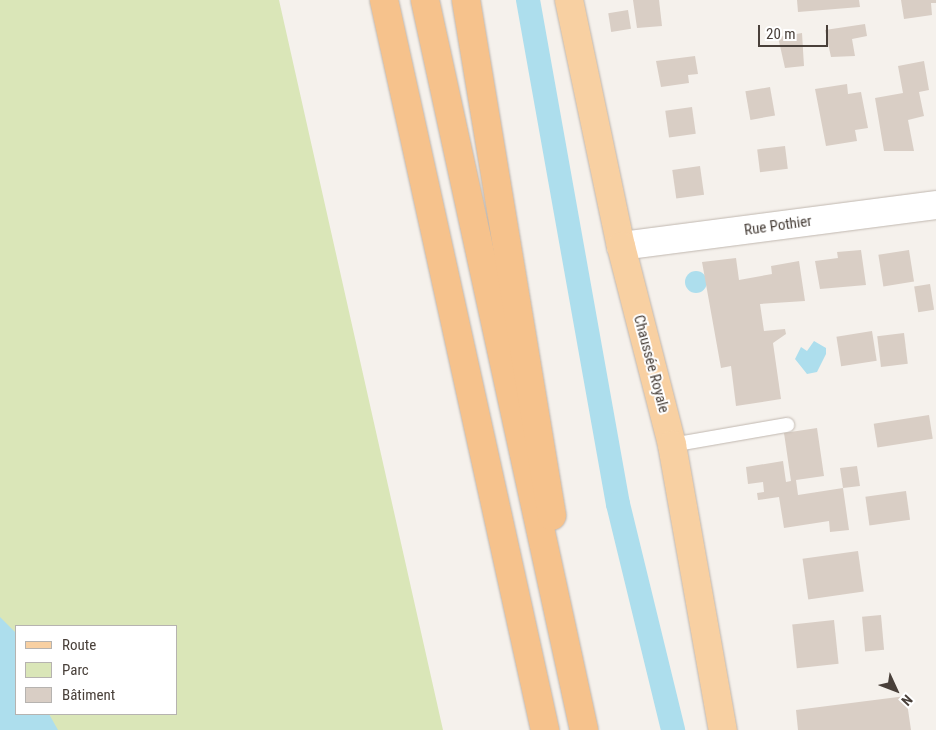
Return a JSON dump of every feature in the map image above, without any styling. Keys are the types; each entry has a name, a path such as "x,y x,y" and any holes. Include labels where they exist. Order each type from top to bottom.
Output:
{"highway":[{"path":"384,0 545,730"},
{"path":"425,0 584,730"},
{"path":"466,0 556,540 568,657"}],"main road":[{"name":"Chaussée Royale","path":"568,0 621,246 672,445 723,730"}],"street":[{"name":"Rue Pothier","path":"621,246 936,205"}],"lane":[{"path":"672,445 787,425"}],"green space":[{"path":"0,0 279,0 443,730 0,730"}],"water":[{"path":"696,271 704,274 707,282 704,290 696,293 688,290 685,282 688,274"},
{"path":"814,341 826,348 826,354 817,372 807,374 795,359 801,347 807,351"},
{"path":"0,617 15,632 15,715 50,715 58,730 0,730"}],"building":[{"path":"633,0 659,0 662,26 637,28"},
{"path":"797,0 859,0 860,7 798,12"},
{"path":"901,0 936,0 936,3 931,3 932,15 904,19"},
{"path":"628,10 631,29 611,32 608,13"},
{"path":"865,24 867,36 852,39 855,56 831,57 825,30"},
{"path":"802,33 804,66 785,68 778,37"},
{"path":"695,56 698,74 688,75 689,83 661,87 656,61"},
{"path":"924,61 929,90 919,92 924,116 908,120 914,151 884,151 875,98 903,93 898,66"},
{"path":"847,84 848,94 861,92 868,128 855,130 857,141 826,146 815,89"},
{"path":"770,87 775,116 750,120 745,91"},
{"path":"692,107 696,134 669,137 665,111"},
{"path":"785,146 788,169 760,172 757,149"},
{"path":"700,166 704,195 676,199 672,170"},
{"path":"861,250 866,285 820,289 815,261 838,258 837,252"},
{"path":"909,250 914,282 883,286 878,255"},
{"path":"736,258 739,280 772,274 771,266 799,261 805,301 760,304 764,331 785,329 786,334 773,343 781,399 736,406 731,366 721,368 702,262"},
{"path":"930,284 934,310 918,312 914,287"},
{"path":"872,331 877,361 841,366 836,337"},
{"path":"904,333 908,364 881,367 877,336"},
{"path":"929,415 933,439 877,447 874,424"},
{"path":"817,428 824,476 796,480 798,495 843,488 849,530 830,532 829,521 784,528 779,497 758,500 757,493 764,492 763,482 748,484 746,467 783,461 786,482 791,481 784,433"},
{"path":"857,466 860,486 843,488 840,468"},
{"path":"906,491 910,520 869,525 865,497"},
{"path":"858,551 864,592 808,599 803,559"},
{"path":"881,615 884,650 865,652 862,617"},
{"path":"834,620 839,664 797,668 792,624"},
{"path":"906,696 911,730 798,730 796,710"}],"waterway":[{"path":"528,0 618,504 673,730"}]}
